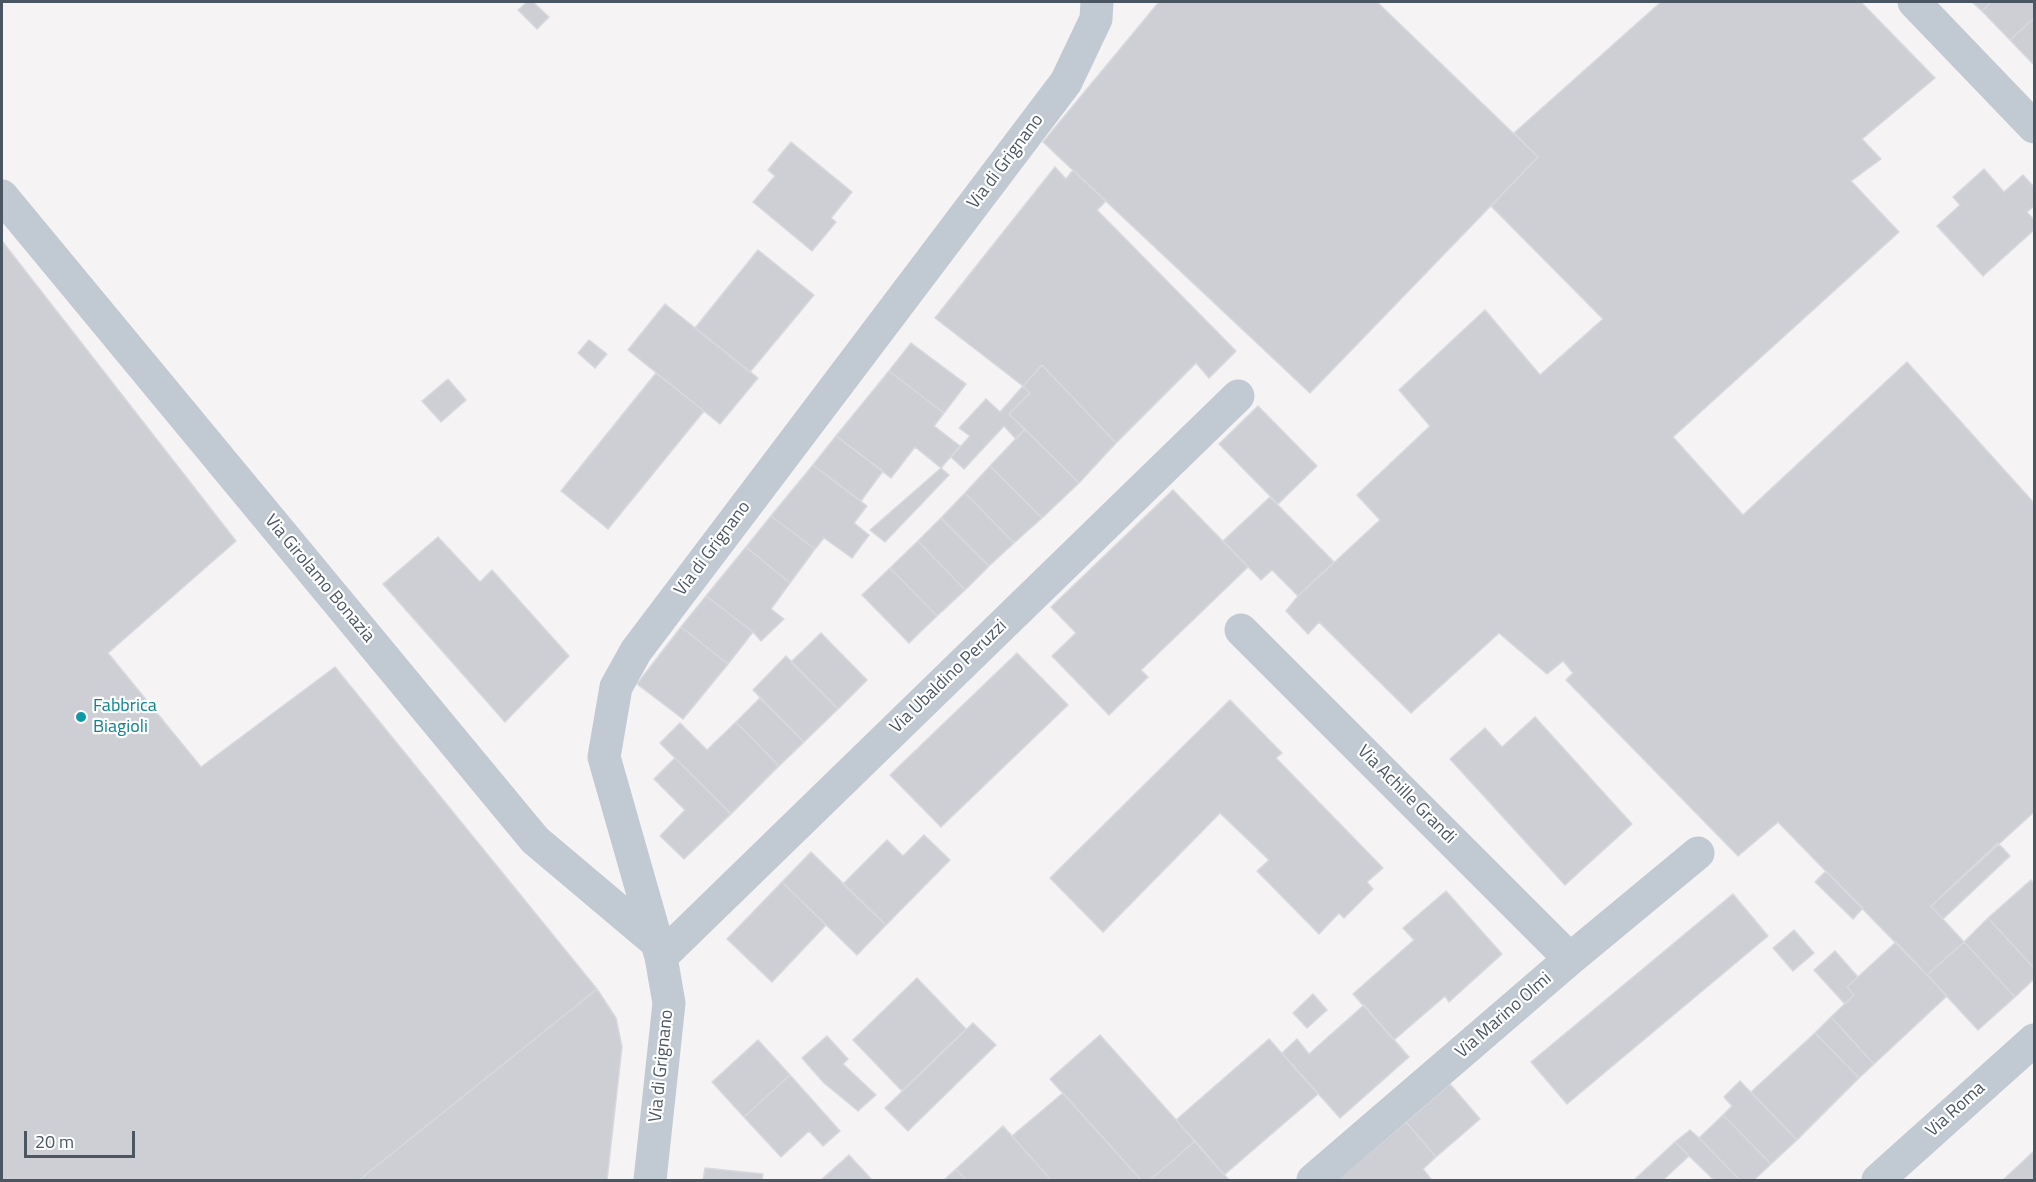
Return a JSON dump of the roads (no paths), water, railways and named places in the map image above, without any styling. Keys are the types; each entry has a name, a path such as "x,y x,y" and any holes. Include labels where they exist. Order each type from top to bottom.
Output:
{"street":[{"name":"Via di Grignano","path":"650,1180 669,1003 659,950 604,757 616,687 636,651 1066,82 1096,20 1097,2"},
{"path":"1914,2 2034,127"},
{"name":"Via Girolamo Bonazia","path":"2,196 535,840 659,950"},
{"name":"Via Ubaldino Peruzzi","path":"659,950 1238,396"},
{"name":"Via Achille Grandi","path":"1241,630 1570,960"},
{"name":"Via Marino Olmi","path":"1312,1180 1698,853"},
{"name":"Via Roma","path":"1878,1180 2034,1040"}],"place":[{"name":"Fabbrica Biagioli","path":"81,717"}]}
